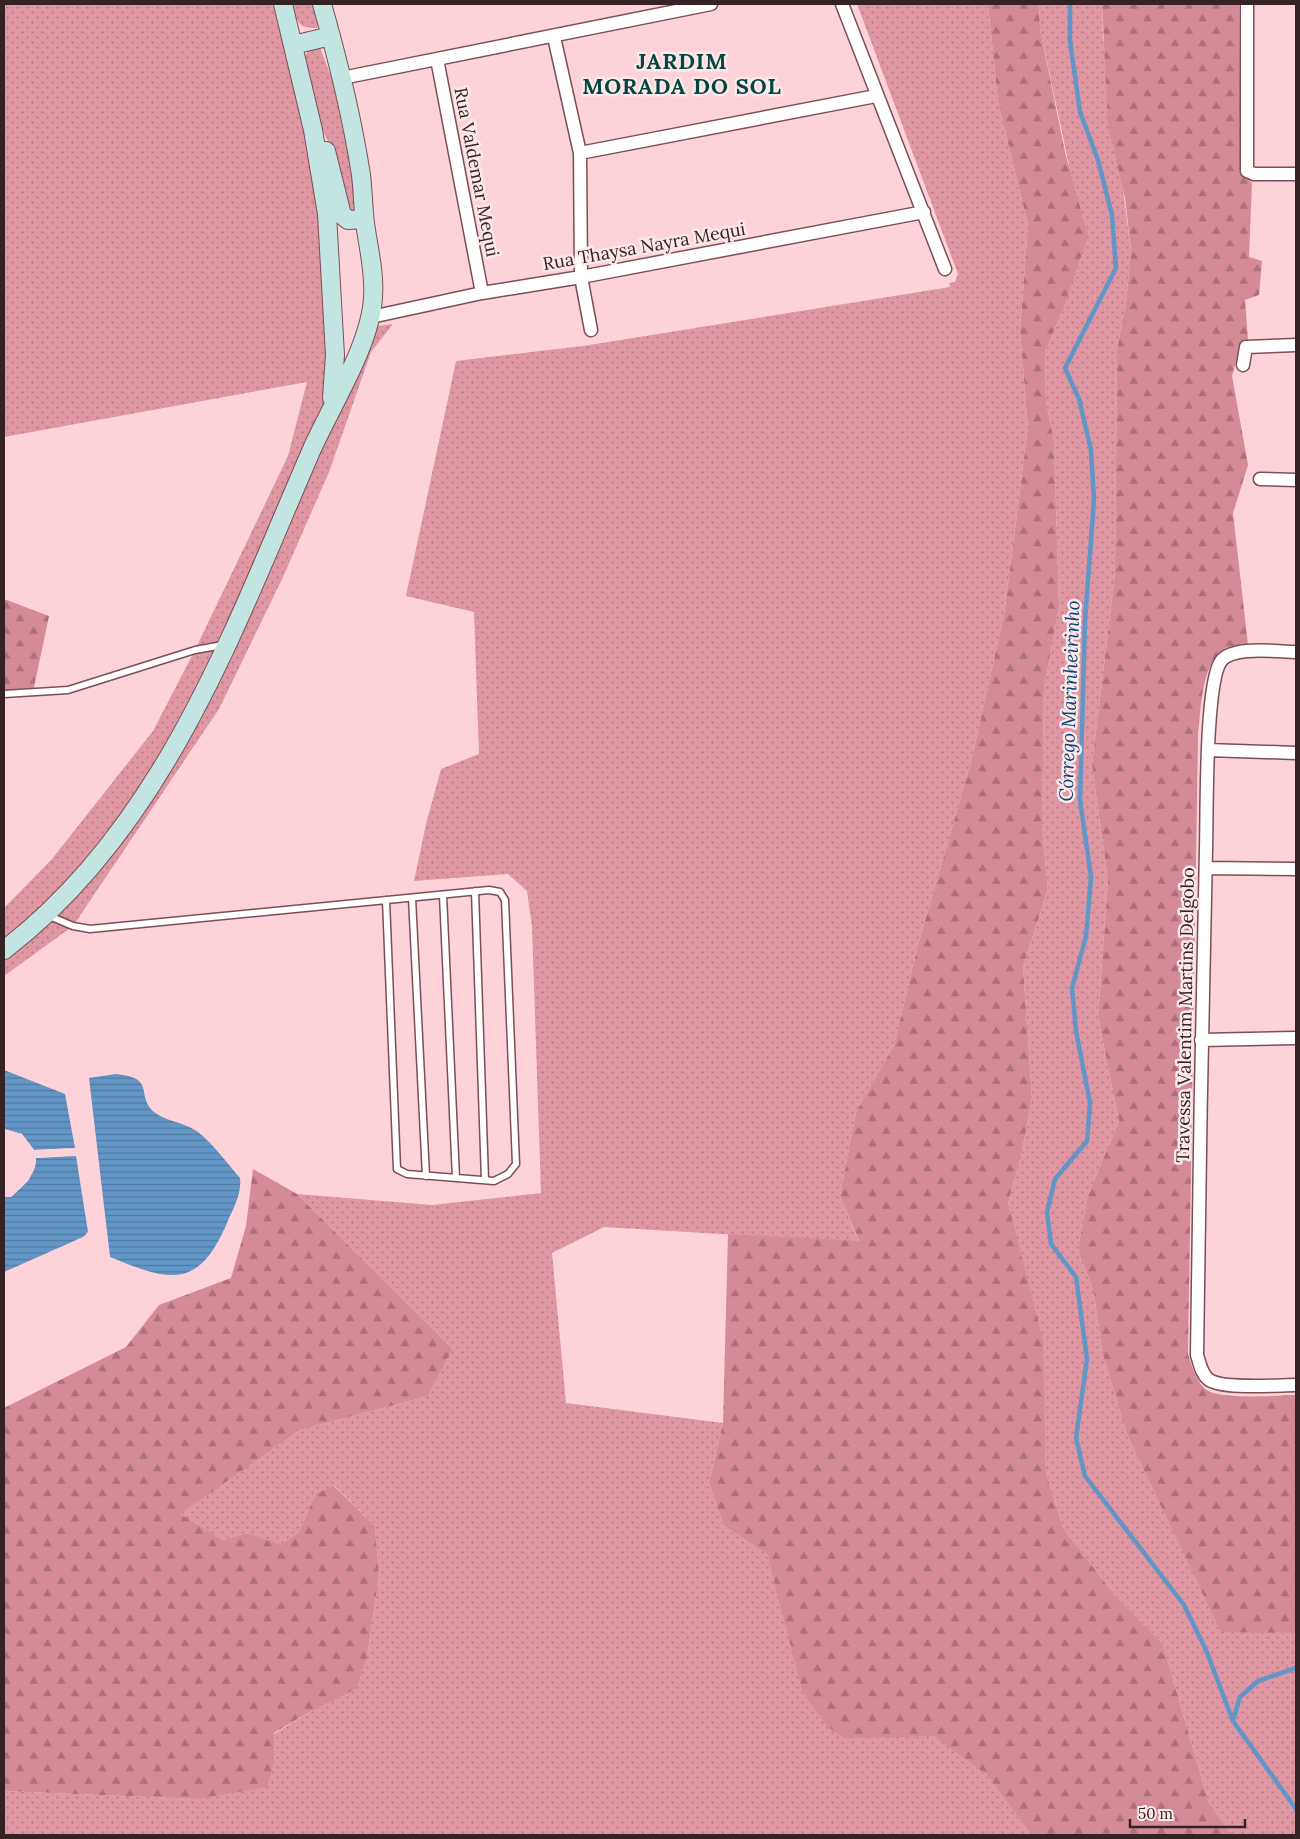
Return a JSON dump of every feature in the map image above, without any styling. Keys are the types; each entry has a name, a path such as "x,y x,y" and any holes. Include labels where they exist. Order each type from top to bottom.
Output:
{"main road":[{"path":"283,4 313,130 327,214 335,355 330,408"},
{"path":"4,950 46,914 102,855 162,770 226,644 330,408 350,371 371,317 374,294 364,219 361,176 342,78 322,4"},
{"path":"293,45 331,36"},
{"path":"313,130 326,151 342,216 348,220 364,219"}],"street":[{"path":"342,78 711,4"},
{"path":"842,4 876,96 945,268"},
{"path":"1247,4 1247,171 1254,174 1296,174"},
{"path":"554,37 580,153 580,277 590,330"},
{"name":"Rua Valdemar Mequi","path":"437,59 482,293"},
{"path":"580,153 876,96"},
{"name":"Rua Thaysa Nayra Mequi","path":"371,317 482,293 580,277 924,212"},
{"path":"1243,365 1246,347 1296,345"},
{"path":"1260,479 1296,480"},
{"name":"Travessa Valentim Martins Delgobo","path":"1296,652 1246,651 1232,653 1222,660 1214,679 1208,750 1201,1040 1197,1355 1202,1371 1209,1380 1226,1385 1296,1385"},
{"path":"1208,750 1296,753"},
{"path":"1206,868 1296,869"},
{"path":"1201,1040 1296,1038"}],"lane":[{"path":"4,694 68,690 195,650 226,644"},
{"path":"46,914 73,926 90,929 476,891 489,890 500,892 505,900 516,1164 508,1174 494,1180 407,1174 397,1169 386,900"},
{"path":"476,891 485,1180"},
{"path":"443,894 456,1178"},
{"path":"412,898 426,1176"}],"shaded area":[{"path":"4,4 278,4 324,215 329,390 323,409 220,646 157,768 96,853 4,945 4,908 52,859 153,731 195,650 288,456 307,382 4,437"},
{"path":"293,4 315,4 319,21 317,28 305,27 299,23"},
{"path":"857,4 988,4 998,102 1028,225 1020,331 1028,427 1004,615 971,762 918,945 894,1045 856,1112 840,1196 859,1242 604,1227 552,1253 566,1403 723,1423 709,1483 724,1526 767,1554 783,1610 846,1739 934,1735 987,1775 1031,1835 4,1835 4,1791 197,1799 274,1761 274,1734 311,1711 367,1657 379,1576 375,1526 335,1486 316,1493 299,1532 282,1546 246,1533 223,1540 179,1514 300,1430 428,1396 453,1349 297,1194 432,1205 541,1193 532,927 527,891 508,874 414,881 426,824 441,769 479,754 474,612 406,596 456,361 583,346 950,287 949,283 955,282 958,274"},
{"path":"1039,4 1102,4 1103,37 1131,251 1126,303 1117,350 1115,573 1092,765 1108,881 1098,1017 1119,1121 1088,1195 1078,1248 1094,1293 1102,1352 1128,1437 1221,1631 1296,1633 1296,1835 1232,1835 1208,1801 1163,1644 1114,1594 1063,1528 1046,1473 1044,1408 1008,1203 1021,1156 1032,1098 1023,967 1048,889 1042,828 1044,688 1059,606 1054,441 1046,402 1045,352 1062,312 1073,184 1040,29"},
{"path":"319,45 333,82 359,207 357,214 350,213 331,147 321,127 305,56 310,47"},
{"path":"393,324 371,352 329,472 283,577 219,709 73,926 4,976 4,957 133,823 372,332 377,326"}],"green space":[{"path":"988,4 1039,4 1040,29 1065,152 1088,236 1062,312 1045,352 1046,402 1054,441 1059,606 1044,688 1042,828 1048,889 1023,967 1032,1098 1021,1156 1008,1203 1043,1340 1046,1473 1063,1528 1114,1594 1163,1644 1208,1801 1232,1835 1031,1835 987,1775 934,1736 846,1739 828,1727 803,1693 767,1554 724,1526 709,1483 723,1423 728,1234 859,1241 840,1196 856,1112 894,1045 918,945 971,762 1004,615 1028,427 1020,331 1028,225 998,102"},
{"path":"1102,4 1239,4 1241,172 1252,183 1249,257 1262,261 1259,295 1245,300 1248,340 1241,344 1232,376 1248,465 1233,513 1248,645 1228,647 1219,653 1212,662 1204,686 1198,736 1188,1354 1198,1380 1204,1388 1211,1392 1234,1396 1296,1395 1296,1633 1221,1632 1128,1437 1102,1352 1094,1293 1078,1248 1088,1195 1119,1121 1098,1017 1108,881 1092,765 1115,573 1117,350 1126,303 1131,251 1125,198 1108,124"},
{"path":"4,599 49,616 33,692 4,694"},
{"path":"253,1169 297,1194 453,1349 428,1396 300,1430 180,1514 223,1540 246,1533 282,1545 299,1532 316,1493 334,1486 375,1526 379,1576 367,1657 356,1689 311,1711 274,1733 274,1761 267,1787 197,1799 4,1791 4,1408 126,1347 159,1305 231,1278 246,1226"}],"water":[{"path":"4,1070 65,1094 75,1148 34,1150 22,1134 4,1129"},
{"path":"116,1074 128,1076 141,1083 148,1105 153,1111 162,1117 198,1132 215,1148 240,1178 240,1190 216,1245 205,1260 193,1270 180,1274 165,1275 110,1257 89,1078"},
{"path":"76,1156 88,1232 83,1237 4,1272 4,1197 11,1197 28,1180 34,1170 36,1158"}],"pier":[{"path":"4,1129 22,1134 34,1150 77,1148 34,1152 20,1136 4,1131"},
{"path":"76,1153 79,1155 36,1158 35,1167 28,1181 11,1197 4,1197 4,1195 9,1195 27,1179 33,1167 35,1156"}],"waterway":[{"name":"Córrego Marinheirinho","path":"1070,4 1070,41 1080,112 1098,160 1112,215 1116,268 1065,368 1079,399 1091,450 1094,500 1085,620 1080,800 1091,877 1086,936 1072,988 1076,1031 1090,1103 1087,1141 1055,1179 1047,1212 1051,1244 1076,1277 1087,1359 1076,1438 1085,1476 1184,1605 1206,1650 1233,1721 1296,1809"},
{"path":"1233,1720 1240,1697 1258,1681 1296,1668"}],"district":[{"name":"JARDIM MORADA DO SOL","path":"682,74"}]}
